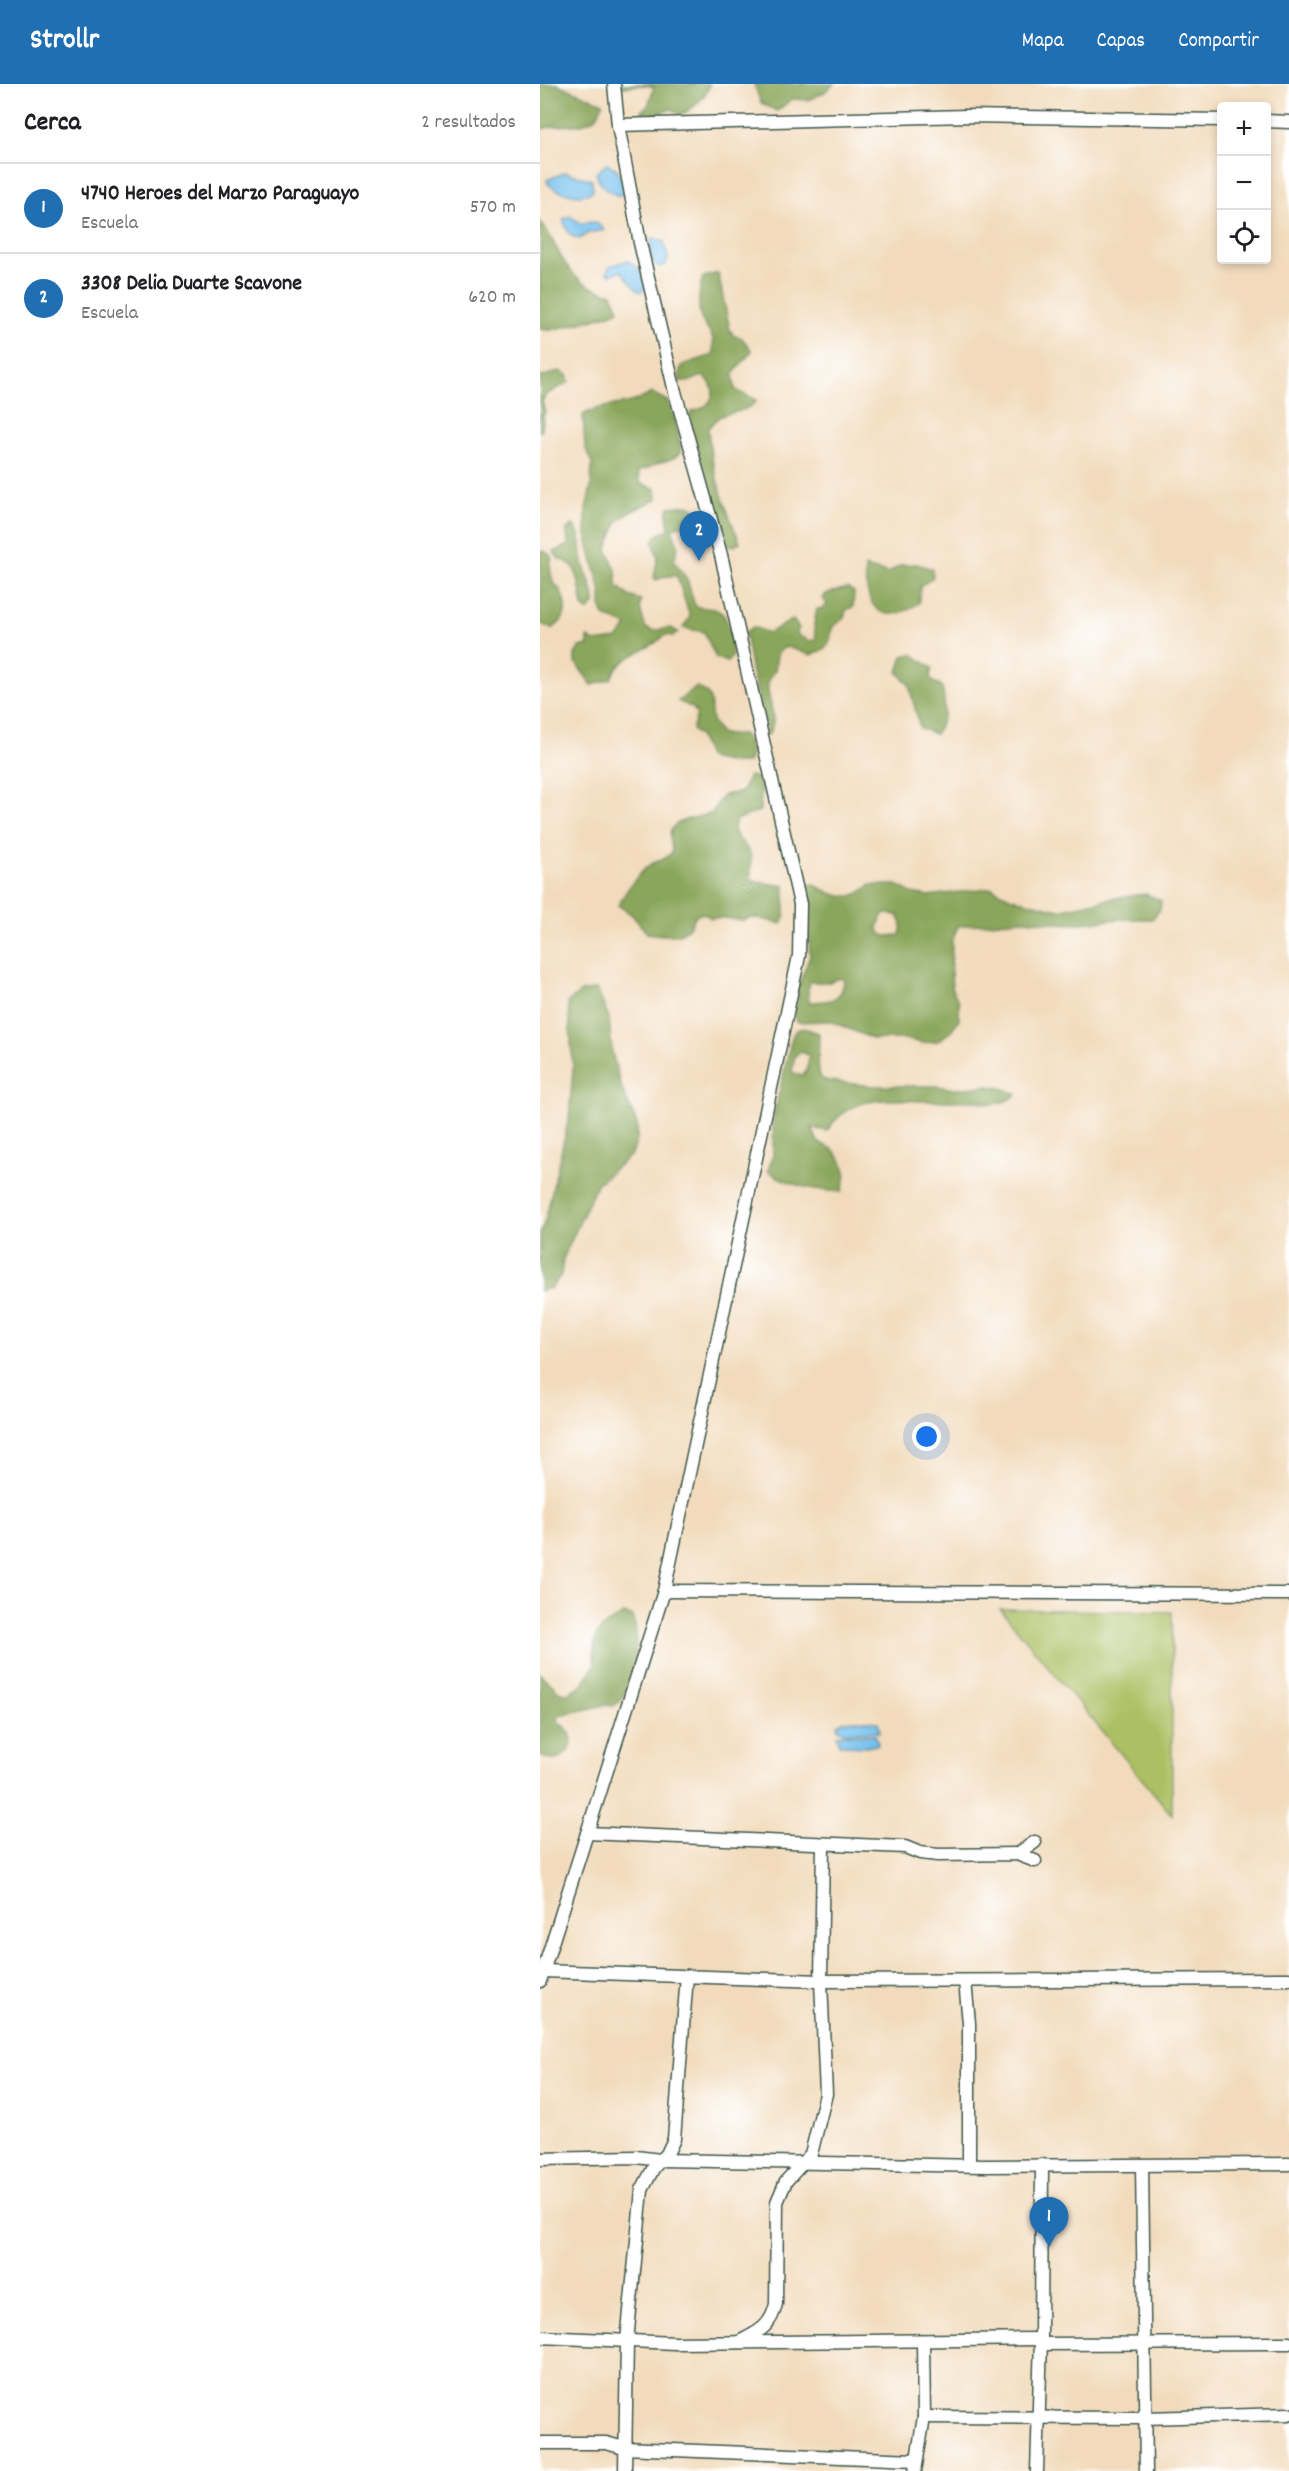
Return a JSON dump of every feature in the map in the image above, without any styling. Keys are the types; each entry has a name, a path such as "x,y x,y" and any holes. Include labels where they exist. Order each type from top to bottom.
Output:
{"street":[{"path":"614,84 618,125 640,243 675,392 721,555 800,903 800,956 664,1591 542,1976 687,1976 821,1981 1289,1979"},
{"path":"618,125 967,116 1217,120"},
{"path":"1271,121 1289,122"},
{"path":"664,1591 1289,1594"},
{"path":"587,1833 905,1847 920,1853 938,1855 1017,1854 1035,1861"},
{"path":"1017,1854 1035,1842"},
{"path":"739,2342 765,2328 773,2317 776,2304 777,2202 786,2181 811,2154 826,2094 821,1981 823,1844"},
{"path":"625,2471 627,2341 642,2190 660,2160 667,2154 674,2139 687,1976"},
{"path":"965,1981 969,2023 969,2165"},
{"path":"540,2159 636,2157 660,2160 969,2165 1289,2164"},
{"path":"1037,2471 1041,2341 1042,2165"},
{"path":"1142,2165 1146,2471"},
{"path":"540,2337 627,2341 739,2342 1289,2343"},
{"path":"540,2443 606,2443 624,2448 915,2466 924,2417 923,2341"},
{"path":"924,2417 1145,2418 1289,2414"}],"green space":[{"path":"540,84 557,84 603,103 598,115 591,121 577,125 546,127 540,130"},
{"path":"620,84 710,84 702,98 680,115 672,109 652,115 643,114 641,111 648,106 654,87 638,85 621,88"},
{"path":"754,84 834,84 823,93 808,100 792,99 777,111 761,103"},
{"path":"540,221 574,274 595,289 612,294 619,310 592,320 546,330 540,329"},
{"path":"718,273 730,330 734,336 742,338 752,351 733,374 735,389 757,401 747,408 719,417 708,428 719,486 740,542 734,546 726,546 711,506 689,417 691,412 702,408 711,399 712,386 702,376 688,382 680,381 679,373 682,365 713,355 713,338 701,319 699,301 703,277"},
{"path":"560,371 567,375 569,382 546,395 542,402 545,413 540,432 540,377"},
{"path":"652,393 669,402 676,422 681,451 673,458 638,471 640,483 656,489 657,499 630,512 618,521 607,549 616,570 617,586 629,596 641,600 640,608 645,627 652,631 671,628 678,632 673,636 665,635 659,641 627,659 615,671 611,679 592,685 575,662 575,654 580,647 588,645 588,637 594,642 617,639 627,626 604,616 601,608 601,592 586,535 586,509 591,487 592,463 585,447 583,415 599,408 634,401"},
{"path":"690,505 695,509 697,524 693,530 687,524 672,528 678,546 674,561 687,579 695,606 712,608 724,616 731,636 732,656 727,662 716,658 704,632 683,628 690,617 677,576 656,580 654,577 658,557 653,542 657,535 669,529 667,515 669,507"},
{"path":"573,525 580,536 583,563 593,591 594,604 589,610 585,610 583,606 575,571 566,561 559,559 554,552 568,545 567,529"},
{"path":"540,551 552,557 552,578 562,594 565,606 561,621 551,629 540,623"},
{"path":"917,564 932,569 933,577 920,587 919,603 906,611 895,614 885,614 878,610 868,593 865,567 888,573 901,565"},
{"path":"847,588 854,592 853,607 846,610 844,618 832,628 827,646 810,655 787,647 778,653 775,671 768,685 773,719 768,735 752,673 745,632 753,627 768,633 793,620 799,628 797,632 800,638 808,641 816,640 814,625 817,609 827,605 823,598 826,594"},
{"path":"912,654 932,668 930,676 933,682 941,685 944,710 939,729 935,734 920,728 909,685 898,672 903,656"},
{"path":"697,687 709,698 712,720 720,733 743,734 746,738 751,748 748,763 733,763 709,758 699,736 692,730 697,714 693,708 678,701"},
{"path":"749,776 757,778 762,784 760,811 736,820 735,831 750,854 751,879 785,886 785,916 782,924 758,918 742,921 711,918 703,913 695,916 692,924 682,933 669,935 647,933 632,915 618,905 628,889 647,867 666,858 672,852 670,833 676,824 712,813 723,796 742,792"},
{"path":"813,884 842,896 855,895 870,885 897,885 911,893 928,896 992,888 1012,898 1059,910 1114,898 1146,894 1161,901 1160,910 1152,919 1119,919 1071,924 1022,920 958,926 952,941 951,973 952,989 959,1002 959,1019 950,1032 938,1041 922,1043 905,1039 873,1039 830,1021 798,1022 793,1015 798,999 796,991 810,956 805,887","holes":["882,915 898,915 902,924 900,935 885,936 879,932","840,978 844,980 843,987 837,997 827,1001 809,1002 810,982 829,982"]},
{"path":"597,989 609,1018 612,1052 620,1084 637,1124 637,1140 632,1154 597,1184 563,1259 561,1275 551,1288 540,1291 540,1234 569,1118 573,1068 568,1002 581,992"},
{"path":"804,1028 819,1033 818,1072 822,1079 874,1086 938,1086 954,1089 986,1086 1002,1088 1017,1094 1006,1101 992,1104 974,1101 885,1100 859,1105 848,1110 827,1131 812,1128 818,1142 833,1149 842,1161 846,1175 842,1192 813,1189 794,1184 768,1171 773,1155 773,1119 792,1037 796,1030","holes":["802,1052 809,1056 807,1071 801,1076 792,1072 795,1055"]},
{"path":"1000,1609 1172,1612 1172,1815"},
{"path":"624,1614 632,1616 636,1637 635,1663 627,1688 614,1706 606,1705 557,1717 560,1724 567,1729 572,1743 564,1755 558,1758 549,1759 540,1756 540,1674 560,1692 568,1693 582,1685 595,1665 595,1639 602,1629"}],"water":[{"path":"607,164 617,169 625,190 621,196 605,188 598,178 596,173"},
{"path":"565,172 592,180 593,191 583,195 570,194 548,184 547,180"},
{"path":"570,216 580,223 596,222 604,230 589,233 579,239 575,238 568,232 563,219"},
{"path":"653,238 664,242 668,257 666,265 659,267 651,259 650,243"},
{"path":"629,261 641,273 645,285 641,292 621,271 610,275 607,272 610,266"},
{"path":"843,1721 878,1722 880,1732 845,1732 838,1729 838,1724"},
{"path":"837,1735 875,1735 878,1744 864,1747 839,1744"}],"place":[{"name":"3308 Delia Duarte Scavone","path":"699,561"},
{"name":"4740 Heroes del Marzo Paraguayo","path":"1049,2247"}]}
